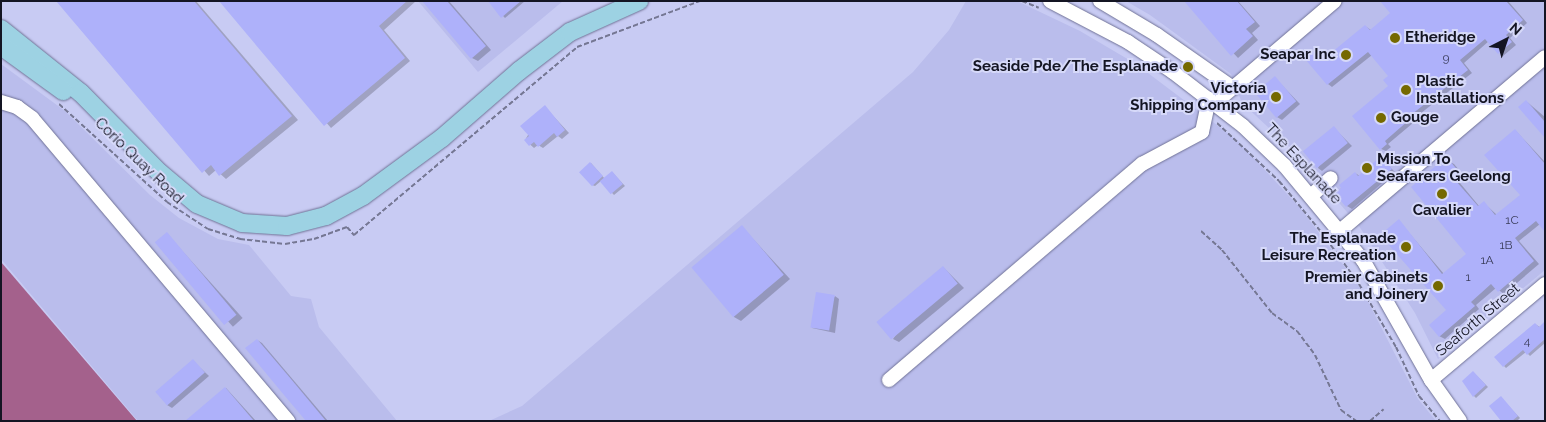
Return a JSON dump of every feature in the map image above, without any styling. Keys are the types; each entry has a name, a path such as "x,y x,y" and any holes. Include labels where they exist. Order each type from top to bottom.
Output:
{"main road":[{"name":"Corio Quay Road","path":"1,46 90,114 175,199 209,221 244,232 292,234 338,220 398,180 442,138 519,71 570,32 639,1"},
{"name":"Corio Quay Road","path":"1,29 81,93 181,192 209,211 242,222 288,226 326,216 376,187 442,138"}],"street":[{"path":"1100,1 1157,35 1233,88"},
{"path":"889,380 1142,164 1202,132 1212,101 1233,88 1335,1"},
{"name":"The Esplanade","path":"1048,6 1128,42 1212,101 1259,140 1312,195 1341,230 1374,278 1431,380 1460,421"},
{"path":"1341,230 1545,57"},
{"path":"1,102 17,107 32,118 288,421"},
{"path":"1312,195 1331,178"},
{"name":"Seaforth Street","path":"1431,380 1545,284"}],"path":[{"path":"53,100 167,202 208,229 240,240 286,244 314,239 347,227 354,235 577,47 700,1"},
{"path":"1022,1 1048,6"},
{"path":"1207,115 1279,181 1322,233 1359,284 1396,347 1419,396 1440,421"},
{"path":"1201,231 1222,250 1272,313 1297,331 1315,355 1341,410 1356,421"},
{"path":"1370,421 1384,409"}],"shaded area":[{"path":"418,1 563,1 478,72"},
{"path":"966,1 1017,1 1080,31 1136,64 1238,141 1301,209 1362,290 1418,399 1436,421 489,421 522,406 913,72 949,30"},
{"path":"1126,1 1545,1 1545,270 1438,359 1415,313 1359,226 1296,153 1242,103 1231,74 1150,15"},
{"path":"1,64 65,111 150,195 179,218 218,239 249,245 291,296 311,299 319,327 397,421 138,421 1,259"},
{"path":"1,262 137,421 1,421"}],"building":[{"path":"56,1 194,1 292,116 219,176 211,165 202,173"},
{"path":"219,1 407,1 379,26 405,58 324,126"},
{"path":"422,1 447,1 486,46 471,59"},
{"path":"488,1 521,1 501,18"},
{"path":"1184,1 1237,1 1255,22 1246,29 1253,36 1231,56"},
{"path":"1380,1 1506,1 1523,20 1506,35 1512,42 1498,54 1485,39 1460,60 1468,70 1407,118 1409,120 1385,141 1387,144 1380,150 1352,116 1388,86 1383,80 1388,76 1368,52 1327,85 1305,59 1318,48 1326,57 1365,25 1370,30 1390,13"},
{"name":"Victoria Shipping Company","path":"1275,76 1296,101 1276,118 1255,93"},
{"path":"1526,100 1545,122 1545,138 1518,107"},
{"path":"545,105 565,130 557,137 554,133 538,147 534,142 529,146 524,140 529,136 520,126"},
{"path":"1334,126 1348,143 1317,168 1303,151"},
{"path":"1515,129 1545,164 1545,232 1536,221 1515,238 1534,261 1498,292 1491,284 1471,302 1475,306 1439,337 1429,325 1446,310 1380,235 1399,219 1442,274 1466,254 1411,187 1440,162 1442,165 1448,159 1462,175 1455,180 1478,206 1484,201 1495,215 1520,195 1484,155"},
{"path":"1381,156 1392,169 1346,207 1335,194 1341,188 1339,185 1355,172 1358,176"},
{"path":"590,162 603,176 592,186 579,172"},
{"path":"612,171 623,184 611,194 600,181"},
{"path":"742,225 784,275 733,317 691,267"},
{"path":"167,232 236,315 224,325 155,242"},
{"path":"943,266 958,284 891,340 876,322"},
{"path":"816,292 835,295 829,331 810,328"},
{"path":"1545,321 1545,339 1527,355 1523,350 1503,367 1494,357 1535,323 1539,327"},
{"path":"257,339 326,421 306,421 284,395 245,348"},
{"path":"193,359 205,373 167,405 155,392"},
{"path":"1473,371 1486,385 1473,397 1462,381"},
{"path":"225,387 254,421 185,421"},
{"path":"1501,396 1518,416 1512,421 1501,421 1489,406"}],"place":[{"name":"Etheridge","path":"1395,38"},
{"name":"Seapar Inc","path":"1346,55"},
{"name":"Seaside Pde/The Esplanade","path":"1188,67"},
{"name":"Plastic Installations","path":"1406,90"},
{"name":"Victoria Shipping Company","path":"1276,97"},
{"name":"Gouge","path":"1381,118"},
{"name":"Mission To Seafarers Geelong","path":"1367,168"},
{"name":"Cavalier","path":"1442,194"},
{"name":"The Esplanade Leisure Recreation","path":"1406,247"},
{"name":"Premier Cabinets and Joinery","path":"1438,286"}]}
